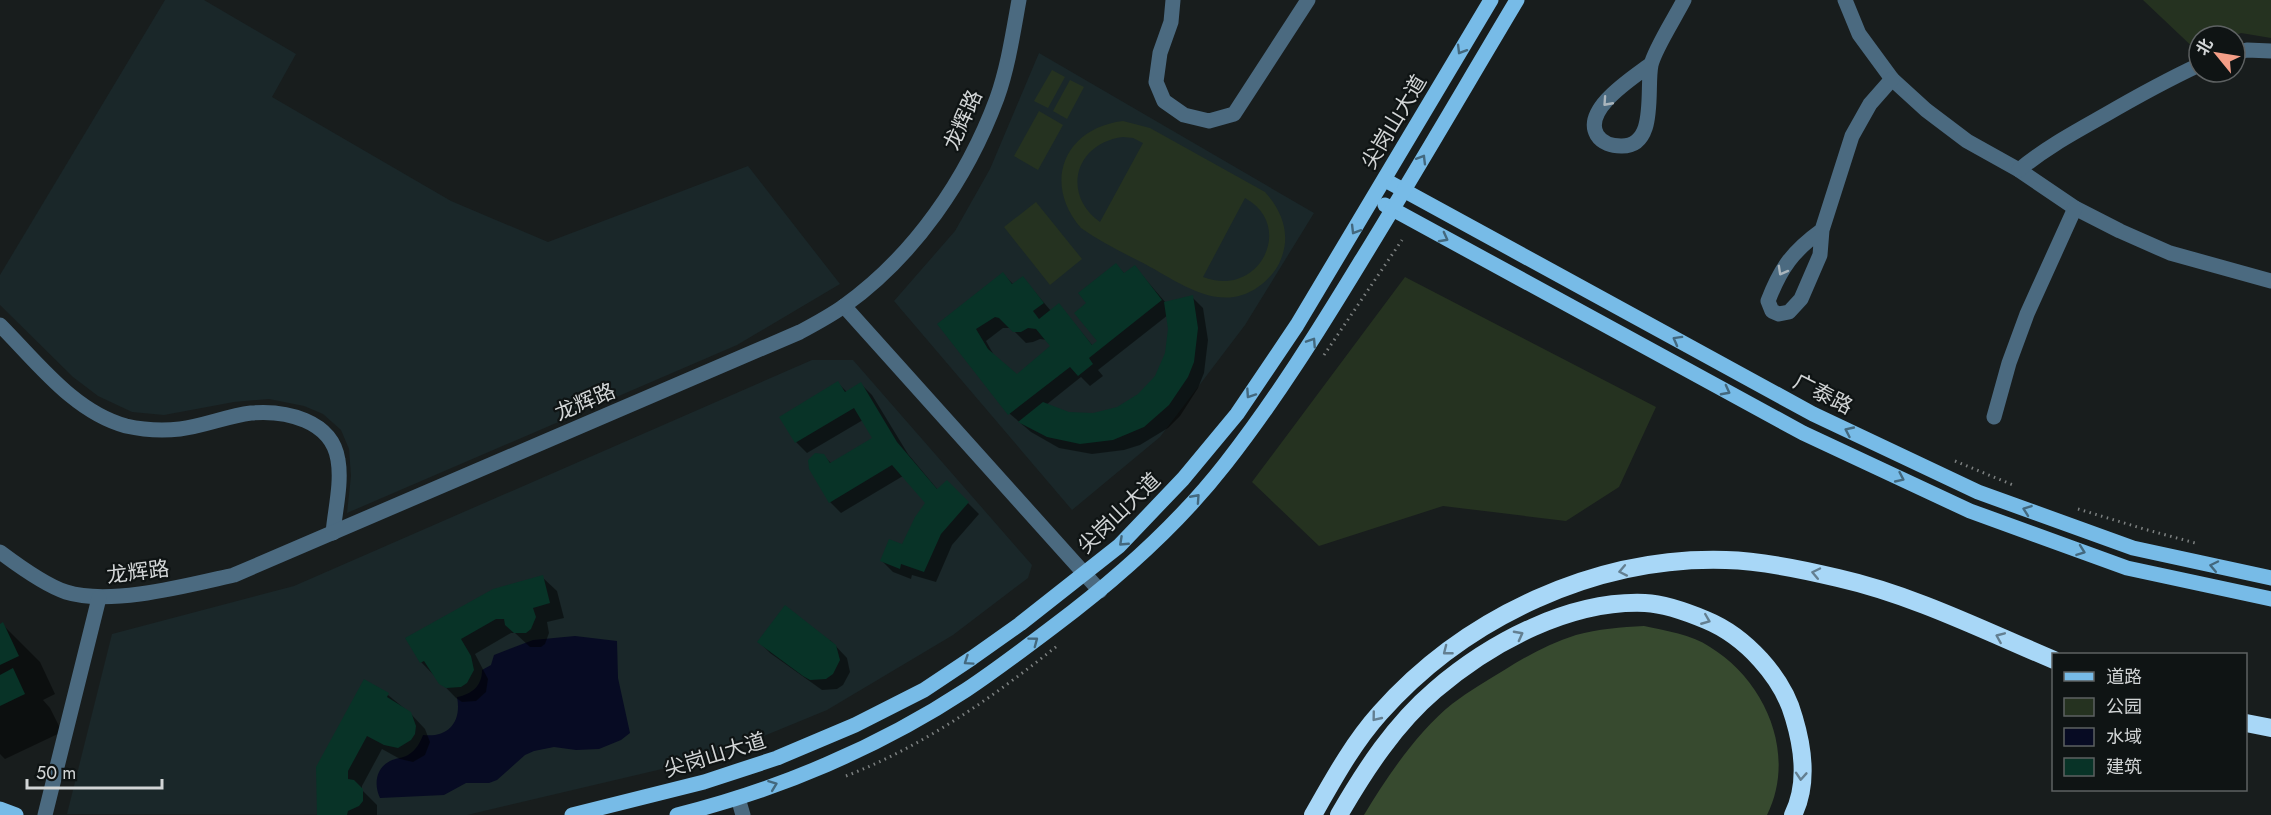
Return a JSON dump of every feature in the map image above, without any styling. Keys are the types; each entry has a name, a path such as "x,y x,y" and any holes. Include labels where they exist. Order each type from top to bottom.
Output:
{"highway":[{"path":"1313,815 1341,765 1378,714 1417,675 1461,640 1506,612 1562,588 1608,574 1667,563 1726,560 1782,566 1901,596 2052,659"},
{"path":"1339,815 1362,774 1398,729 1435,690 1478,659 1521,632 1569,613 1608,605 1646,603 1685,611 1722,626 1749,648 1770,672 1791,706 1800,740 1803,774 1798,806 1793,815"},
{"path":"2247,723 2271,728"}],"main road":[{"name":"尖岗山大道","path":"572,815 732,773 795,751 855,725 924,690 1020,624 1119,546 1153,512 1237,414 1297,325 1491,0"},
{"name":"尖岗山大道","path":"677,815 738,798 840,758 906,725 964,691 1100,591 1167,530 1225,465 1309,346 1393,210 1516,0"},
{"name":"广泰路","path":"1385,180 1813,414 1978,492 2133,548 2271,578"},
{"name":"广泰路","path":"1374,199 1803,433 1970,511 2127,568 2271,599"},
{"path":"0,809 16,815"}],"street":[{"name":"龙辉路","path":"0,552 36,576 66,592 99,598 175,589 234,575 800,332 844,306 891,265 920,234 951,192 976,146 997,98 1011,47 1019,0"},
{"path":"1173,0 1170,22 1160,53 1156,82 1164,101 1184,115 1209,121 1234,114 1308,0"},
{"path":"1651,64 1605,100 1598,113 1594,130 1600,139 1610,145 1623,147 1635,143 1642,136 1647,123 1651,64 1684,0"},
{"path":"1845,0 1859,34 1892,79 1926,110 1967,141 2019,171 2075,208 2120,231 2170,253 2271,281"},
{"path":"2247,51 2271,51"},
{"path":"2019,171 2039,154 2078,130 2187,71"},
{"path":"1822,230 1802,244 1788,259 1768,301 1772,311 1779,314 1789,312 1801,299 1820,255 1822,230 1852,136 1870,104 1892,79"},
{"path":"1994,417 2026,314 2075,208"},
{"path":"844,306 1100,591"},
{"path":"0,325 80,404 111,421 145,429 163,430 198,426 234,416 267,413 300,418 314,424 334,445 338,459 339,474 333,532"},
{"path":"45,815 99,598"},
{"path":"738,798 743,815"}],"path":[{"path":"1955,461 2018,487"},
{"path":"2072,507 2144,530 2202,544"}],"shaded area":[{"path":"165,0 204,0 296,54 272,97 451,201 548,242 748,166 840,284 737,345 347,513 351,476 349,449 341,430 323,414 304,406 269,399 234,402 164,415 132,412 98,396 73,377 0,305 0,275"},
{"path":"1039,53 1314,213 1245,325 1160,437 1072,510 894,301 955,231 990,169"},
{"path":"812,360 853,360 1032,565 1028,578 953,635 827,710 713,757 467,815 67,814 112,634 294,586"}],"green space":[{"path":"2143,0 2271,0 2271,38 2247,34 2247,24 2187,24 2187,42"},
{"path":"1052,70 1065,77 1048,108 1034,101"},
{"path":"1070,80 1084,87 1067,119 1053,111"},
{"path":"1039,111 1063,125 1038,170 1014,156"},
{"path":"1123,121 1150,128 1265,192 1280,215 1285,232 1284,250 1272,274 1258,287 1244,295 1215,297 1186,287 1081,228 1069,211 1063,193 1062,176 1065,160 1086,134 1103,126","holes":["1123,137 1133,138 1143,143 1100,222 1088,211 1080,198 1077,184 1079,171 1084,159 1094,149 1107,141","1245,198 1260,210 1268,225 1269,241 1264,256 1254,269 1240,278 1223,281 1203,277"]},
{"path":"1036,202 1082,259 1050,285 1004,227"},
{"path":"1405,277 1656,407 1619,487 1566,521 1443,506 1319,546 1252,482"},
{"path":"1644,626 1687,636 1710,647 1747,679 1761,699 1771,721 1777,744 1779,768 1775,792 1767,815 1364,815 1415,741 1439,715 1465,695 1523,659 1567,638 1601,630"}],"water":[{"path":"575,636 617,641 618,678 630,733 621,740 599,749 576,750 554,747 534,751 525,755 497,780 489,783 466,783 444,795 380,798 377,778 381,768 390,761 411,753 423,735 440,734 451,726 457,714 457,697 467,694 478,685 482,670 491,665 494,655 533,640"}],"building":[{"path":"1116,263 1124,273 1135,265 1162,300 1089,358 1093,364 1078,376 1070,367 1008,415 937,324 1003,272 1012,284 1023,276 1044,303 1033,311 1039,319 1059,303 1092,345 1097,341 1074,313 1086,303 1078,293","holes":["995,317 1013,332 1021,332 1028,328 1036,329 1050,346 1017,374 988,349 976,329"]},
{"path":"1193,295 1198,328 1194,362 1188,377 1169,405 1144,427 1113,440 1080,444 1047,437 1018,422 1043,402 1069,412 1093,413 1117,407 1138,394 1155,376 1165,353 1168,329 1164,302"},
{"path":"838,381 845,392 861,382 897,442 937,489 947,480 969,502 941,534 924,572 901,564 900,569 880,561 889,539 902,544 915,517 925,503 892,465 829,503 809,469 808,460 815,453 824,454 830,463 872,438 854,408 795,443 779,417"},
{"path":"543,575 550,603 533,608 536,617 531,629 526,633 514,633 505,625 504,619 496,619 461,639 471,656 474,670 467,683 461,687 446,688 439,684 424,661 420,663 405,638 493,589"},
{"path":"785,605 836,645 840,660 833,674 826,679 810,680 757,642"},
{"path":"3,622 19,656 0,665 0,624"},
{"path":"13,668 25,694 0,706 0,675"},
{"path":"364,679 389,693 387,697 411,712 416,726 415,734 411,740 398,748 384,745 367,736 348,771 348,779 354,780 363,789 363,801 359,806 348,811 347,815 317,815 316,767"}]}
